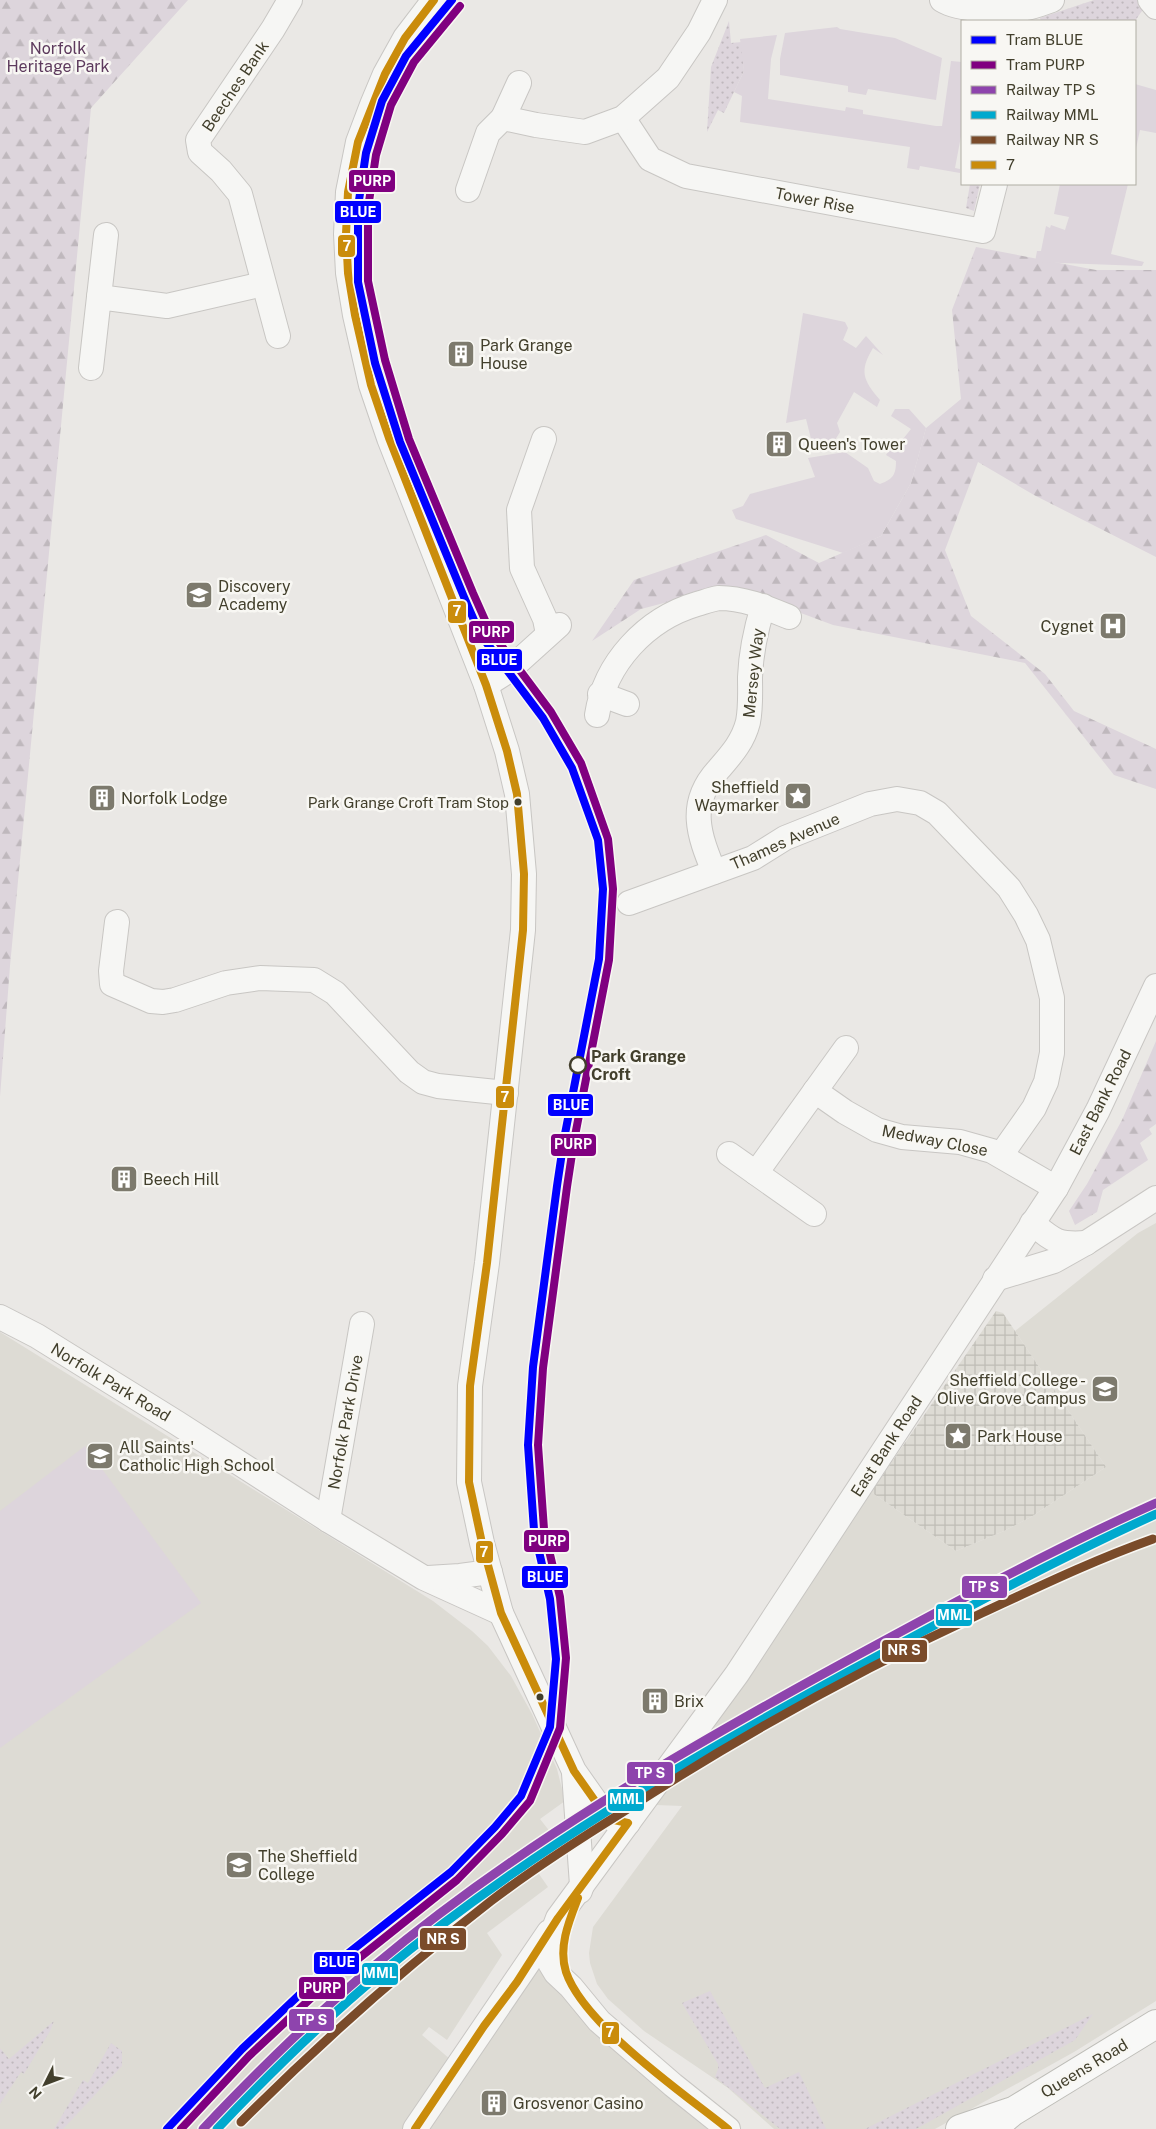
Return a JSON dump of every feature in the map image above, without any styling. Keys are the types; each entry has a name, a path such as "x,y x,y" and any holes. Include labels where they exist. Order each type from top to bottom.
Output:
{"highway":[{"name":"Queens Road","path":"960,2129 1002,2120 1156,2024"}],"street":[{"name":"Beeches Bank","path":"278,336 240,194 222,171 200,152 198,140 273,30 290,0"},
{"path":"434,0 405,38 385,74 358,142 348,192 346,234 348,273 363,354 389,438 486,686 513,776 524,874 524,930 482,1302 470,1386 469,1482 501,1613 574,1771 605,1815 614,1820 628,1823"},
{"path":"503,118 585,132 623,118 668,78 699,32 715,0"},
{"path":"942,0 963,8 1026,15 1052,0"},
{"path":"1150,0 1156,8"},
{"path":"468,190 488,133 503,118 519,83"},
{"name":"Tower Rise","path":"623,118 650,159 686,176 983,231 995,185"},
{"path":"91,368 106,236"},
{"path":"99,297 167,306 263,284"},
{"path":"486,686 508,671 555,629 545,619 522,568 519,510 544,439"},
{"name":"Mersey Way","path":"627,704 598,705 618,662 639,637 671,613 718,598 742,600 764,606 789,617"},
{"name":"Mersey Way","path":"714,872 699,831 697,816 707,783 736,749 747,725 751,700 750,678 755,633 764,606"},
{"name":"Thames Avenue","path":"630,902 753,858 786,838 870,804 897,800 920,803 937,814 1009,888 1026,915 1038,940 1050,990 1052,1053 1046,1082 1034,1108 1002,1155"},
{"path":"117,922 111,971 112,984 151,1001 163,1002 175,1000 226,983 260,978 314,980 335,993 409,1072 423,1082 438,1086 506,1093"},
{"name":"East Bank Road","path":"571,1987 556,1973 550,1963 549,1942 558,1918 737,1674 1056,1188 1098,1110 1156,986"},
{"path":"756,1173 846,1048"},
{"name":"Medway Close","path":"815,1091 845,1112 877,1130 902,1137 960,1142 1002,1155 1056,1188"},
{"path":"729,1154 814,1214"},
{"path":"995,1280 1054,1261 1086,1244 1156,1198"},
{"path":"1032,1223 1056,1242 1067,1245 1086,1244"},
{"name":"Norfolk Park Road","path":"0,1318 37,1336 178,1423 328,1520 424,1578 501,1613"},
{"name":"Norfolk Park Drive","path":"328,1520 362,1324"},
{"path":"424,1578 490,1572"},
{"path":"574,1771 582,1885"},
{"name":"East Bank Road","path":"571,1987 563,1952 564,1932 582,1885"},
{"path":"415,2129 484,2026 517,1982 558,1918"},
{"path":"517,1982 545,1978 571,1987 600,2021 673,2085 728,2129"}],"shaded area":[{"path":"1156,1223 1156,2001 1074,2052 935,2129 774,2129 728,2088 644,2031 608,1999 597,1984 590,1963 589,1953 593,1927 682,1806 656,1805 871,1492 956,1551 1004,1531 1031,1517 1106,1467 1015,1331 1138,1233"},
{"path":"996,1311 1003,1313 1106,1467 1031,1517 1004,1531 956,1551 871,1492"},
{"path":"0,1332 433,1601 488,1646 511,1676 532,1714 557,1769 565,1801 540,1819 558,1842 530,1861 548,1887 487,1933 502,1955 447,2040 429,2027 422,2035 465,2072 537,1968 710,2129 0,2129"}],"green space":[{"name":"Norfolk Heritage Park","path":"0,0 188,0 91,108 10,966 0,1097"},
{"path":"1094,0 1137,0 1146,5 1136,20 1041,20 1040,18"},
{"path":"729,21 731,43 742,42 744,71 724,113 718,110 707,132 711,67"},
{"path":"837,27 895,38 942,58 936,100 868,89 866,95 848,92 848,86 780,75 780,59 785,33"},
{"path":"777,35 771,59 768,99 845,111 846,107 863,110 863,114 936,126 942,126 951,61 961,62 961,136 955,168 960,169 960,173 920,166 919,170 907,168 910,147 740,122 742,96 734,92 744,71 740,39"},
{"path":"1136,84 1156,90 1156,133 1140,130 1136,148"},
{"path":"970,185 980,185 974,211 966,208"},
{"path":"1060,185 1128,185 1111,254 1144,262 1142,266 1035,262 1037,251 1041,251 1046,226 1050,228 1051,225 1065,230 1069,217 1054,214"},
{"path":"976,247 1096,270 1156,270 1156,557 1034,495 978,462 945,550 971,616 1045,674 1074,711 1156,749 1156,789 1114,775 1025,663 833,625 729,586 641,609 592,641 634,580 766,535 819,563 881,536 911,483 926,428 961,399 952,310"},
{"path":"803,313 845,322 848,328 843,340 856,348 866,336 883,355 873,348 865,369 867,381 880,400 877,407 854,392 837,423 840,432 830,448 814,451 806,419 786,423"},
{"path":"895,409 909,409 926,428 911,483 881,536 843,553 736,519 732,510 743,506 750,494 815,477 808,458 845,452 868,468 874,481 880,484 888,480 893,476 896,461 886,455 894,443 899,444 911,429 891,416"},
{"path":"1156,1041 1156,1124 1149,1129 1152,1134 1140,1143 1148,1160 1103,1190 1097,1212 1075,1225 1069,1211 1087,1184 1122,1120"},
{"path":"85,1446 201,1603 0,1748 0,1511"},
{"path":"710,1991 765,2088 799,2072 826,2129 780,2129 715,2077 718,2064 682,2003"},
{"path":"1093,2014 1075,2040 916,2129 865,2129"},
{"path":"54,2021 24,2074 21,2072 0,2104 0,2048 9,2059"},
{"path":"111,2043 122,2051 122,2066 63,2129 54,2129 83,2080 88,2083"}],"tram line":[{"name":"BLUE","path":"167,2129 242,2049 317,1978 451,1872 495,1827 521,1796 550,1727 556,1659 550,1599 534,1530 528,1445 533,1367 557,1186 564,1139 599,959 603,889 598,840 572,768 543,718 480,634 464,597 400,442 375,363 358,282 358,207 366,153 382,101 406,56 452,0"},
{"name":"PURP","path":"181,2129 249,2056 324,1986 457,1880 502,1834 530,1801 560,1728 566,1658 560,1597 544,1529 538,1445 543,1368 567,1187 609,960 613,889 608,839 581,763 551,712 489,629 473,593 409,439 385,360 368,281 368,208 376,155 391,105 414,62 460,6"}],"transit line":[{"name":"7","path":"415,2129 484,2026 517,1982 558,1918 628,1823 614,1820 605,1815 574,1771 501,1613 482,1543 469,1482 470,1386 487,1263 523,930 524,874 517,794 507,751 486,685 389,438 371,385 355,315 348,273 346,234 348,192 358,142 385,74 405,38 434,0"},
{"path":"203,2129 286,2045 351,1985 429,1922 542,1841 661,1766 843,1663 1037,1560 1156,1503"},
{"path":"241,2122 332,2035 426,1953 507,1889 589,1833 754,1731 889,1658 1024,1593 1153,1539"},
{"name":"7","path":"578,1898 566,1934 563,1953 566,1972 576,1992 593,2014 637,2057 728,2129"}],"rail line":[{"name":"MML","path":"217,2129 297,2048 381,1973 491,1888 607,1811 726,1740 886,1651 1000,1590 1156,1514"}],"place":[{"name":"Park Grange House","path":"461,354"},
{"name":"Queen's Tower","path":"779,444"},
{"name":"Discovery Academy","path":"199,595"},
{"name":"Cygnet","path":"1113,626"},
{"name":"Sheffield Waymarker","path":"798,796"},
{"name":"Norfolk Lodge","path":"102,798"},
{"name":"Park Grange Croft Tram Stop","path":"518,802"},
{"name":"Park Grange Croft","path":"578,1065"},
{"name":"Beech Hill","path":"124,1179"},
{"name":"Sheffield College - Olive Grove Campus","path":"1105,1389"},
{"name":"Park House","path":"958,1436"},
{"name":"All Saints' Catholic High School","path":"100,1456"},
{"name":"Brix","path":"655,1701"},
{"name":"The Sheffield College","path":"239,1865"},
{"name":"Grosvenor Casino","path":"494,2103"}]}
